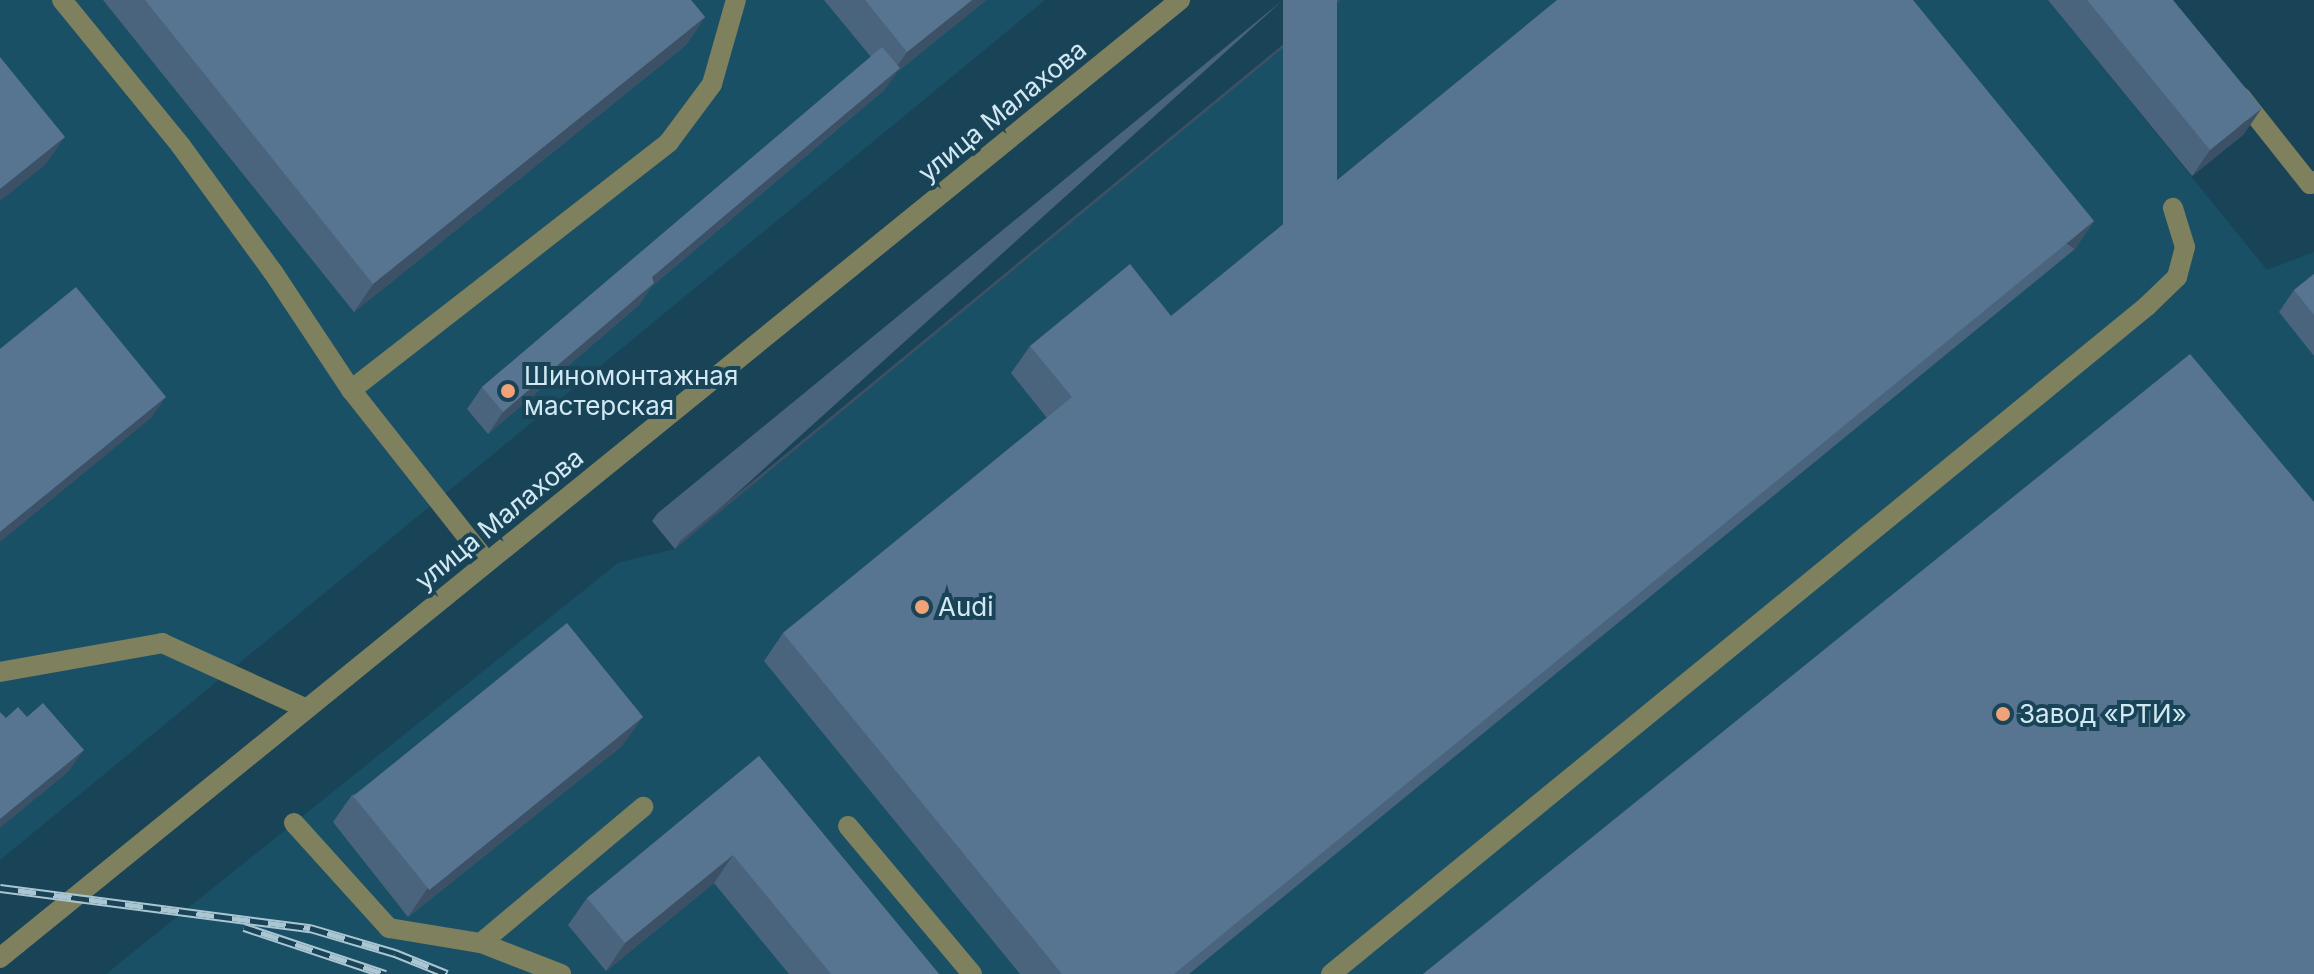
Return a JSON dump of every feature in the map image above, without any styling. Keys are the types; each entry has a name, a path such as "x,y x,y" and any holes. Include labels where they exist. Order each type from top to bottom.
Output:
{"street":[{"path":"62,0 181,146 273,272 351,390 487,562"},
{"path":"351,390 669,142 712,84 736,0"},
{"name":"улица Малахова","path":"0,958 1180,0"},
{"path":"2233,86 2310,184 2314,181"},
{"path":"1331,974 2147,306 2177,277 2185,247 2173,208"},
{"path":"0,672 162,643 307,709"},
{"path":"481,943 643,807"},
{"path":"294,823 389,928 481,943 561,974"},
{"path":"848,826 972,974"}],"shaded area":[{"path":"0,0 1045,0 0,860"},
{"path":"1340,0 2048,0 2267,270 2314,252 2314,974 106,974 618,563 675,549"}],"building":[{"path":"145,0 691,0 705,17 373,284"},
{"path":"865,0 972,0 907,52"},
{"path":"1283,0 1337,0 1337,809 1283,809"},
{"path":"1557,0 1913,0 2094,221 1174,974 1062,974 783,633 1072,397 1030,346 1130,264 1171,316"},
{"path":"2087,0 2173,0 2262,108 2210,150"},
{"path":"882,47 900,68 652,277 654,283 503,412 482,387"},
{"path":"0,57 65,137 0,189"},
{"path":"2314,274 2314,315 2294,290"},
{"path":"76,287 166,397 0,532 0,349"},
{"name":"Завод «РТИ»","path":"2190,354 2314,502 2314,974 1423,974"},
{"path":"567,623 643,717 429,890 353,796"},
{"path":"43,703 84,750 0,819 0,712 6,718 18,707 27,717"},
{"path":"759,756 939,974 831,974 733,855 625,943 587,898"}],"railway":[{"path":"0,888 310,928 395,953 447,974"},
{"path":"244,927 385,974"}],"place":[{"name":"Шиномонтажная мастерская","path":"508,391"},
{"name":"Audi","path":"922,607"},
{"name":"Завод «РТИ»","path":"2003,714"}]}
